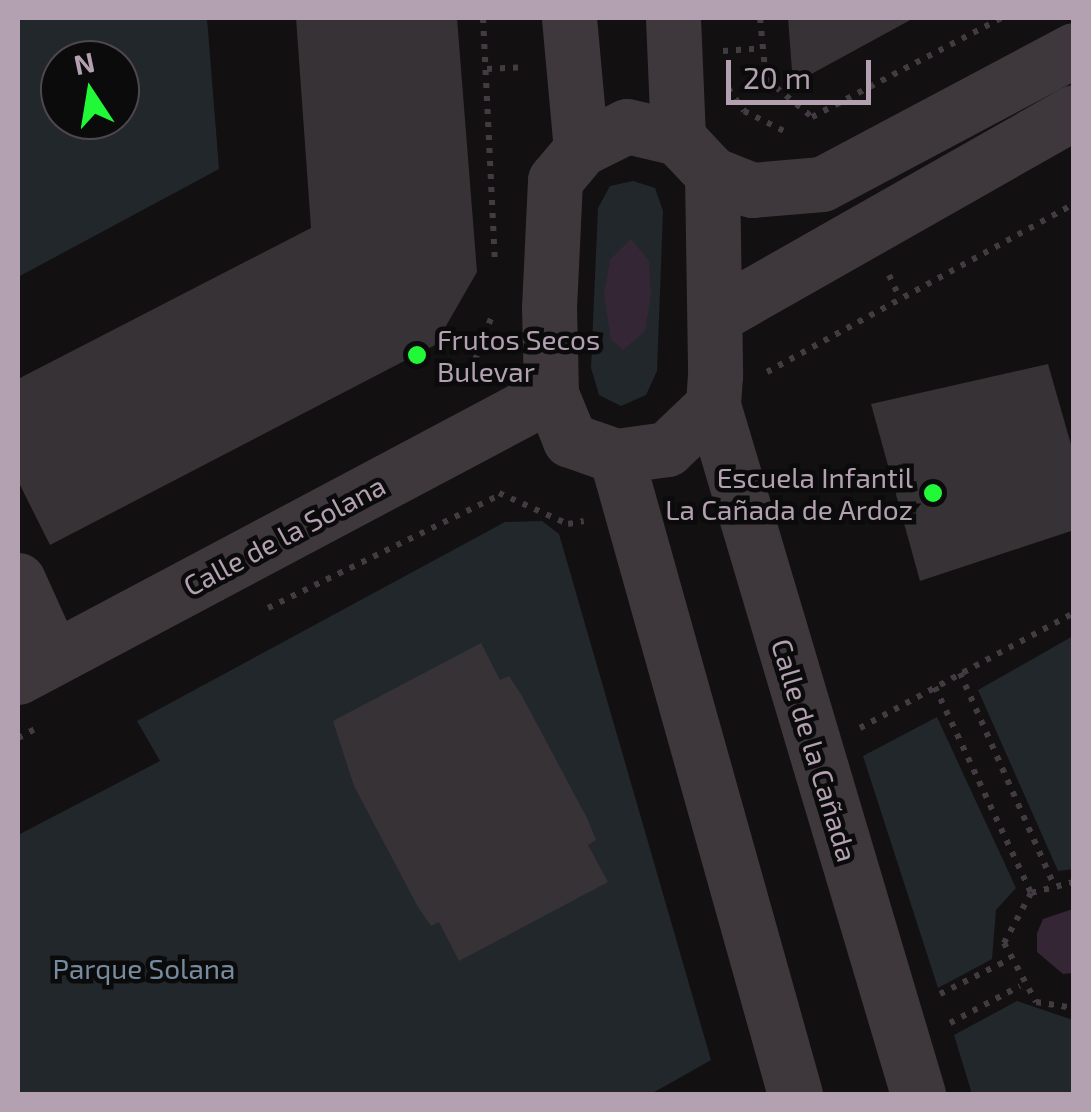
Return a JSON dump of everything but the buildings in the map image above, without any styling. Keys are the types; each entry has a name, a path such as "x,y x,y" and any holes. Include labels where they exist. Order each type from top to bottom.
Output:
{"street":[{"path":"569,18 580,148"},
{"path":"674,18 695,156"},
{"path":"738,396 667,449 616,456 570,440 551,394 555,180 580,148 627,126 695,156 752,190 822,184 1074,50"},
{"path":"717,315 1074,112"},
{"name":"Calle de la Cañada","path":"695,156 717,315 918,1094"},
{"name":"Calle de la Solana","path":"35,667 551,394"},
{"path":"616,456 795,1094"},
{"path":"18,580 35,667"}],"path":[{"path":"483,18 494,274"},
{"path":"760,18 766,80 812,116 1001,18"},
{"path":"738,396 767,372 1074,204"},
{"path":"434,396 475,360 492,325 494,291"},
{"path":"320,582 500,495"},
{"path":"846,736 1074,613"},
{"path":"960,673 1053,883"},
{"path":"935,687 1031,893"},
{"path":"1074,882 1053,883 1031,893 1008,924 1006,961 1020,986 1036,1002 1074,1008"},
{"path":"927,1001 1006,961"},
{"path":"935,1030 1020,986"}],"green space":[{"path":"18,18 207,18 219,169 18,277"},
{"path":"633,181 655,188 663,211 657,371 646,395 621,406 599,395 591,368 598,208 610,186"},
{"name":"Parque Solana","path":"542,521 559,534 711,1060 651,1094 18,1094 18,835 160,761 137,721 505,522"},
{"path":"1073,636 1073,869 1058,871 978,690"},
{"path":"937,717 1016,888 996,910 992,959 938,988 863,756"},
{"path":"1017,1001 1073,1020 1073,1094 972,1094 954,1035"}],"shaded area":[{"path":"631,239 649,261 651,296 645,331 623,350 611,340 604,294 610,260"},
{"path":"1073,909 1073,973 1063,974 1037,952 1037,933 1043,919"}],"place":[{"name":"Frutos Secos Bulevar","path":"417,355"},
{"name":"Escuela Infantil La Cañada de Ardoz","path":"933,493"}]}
